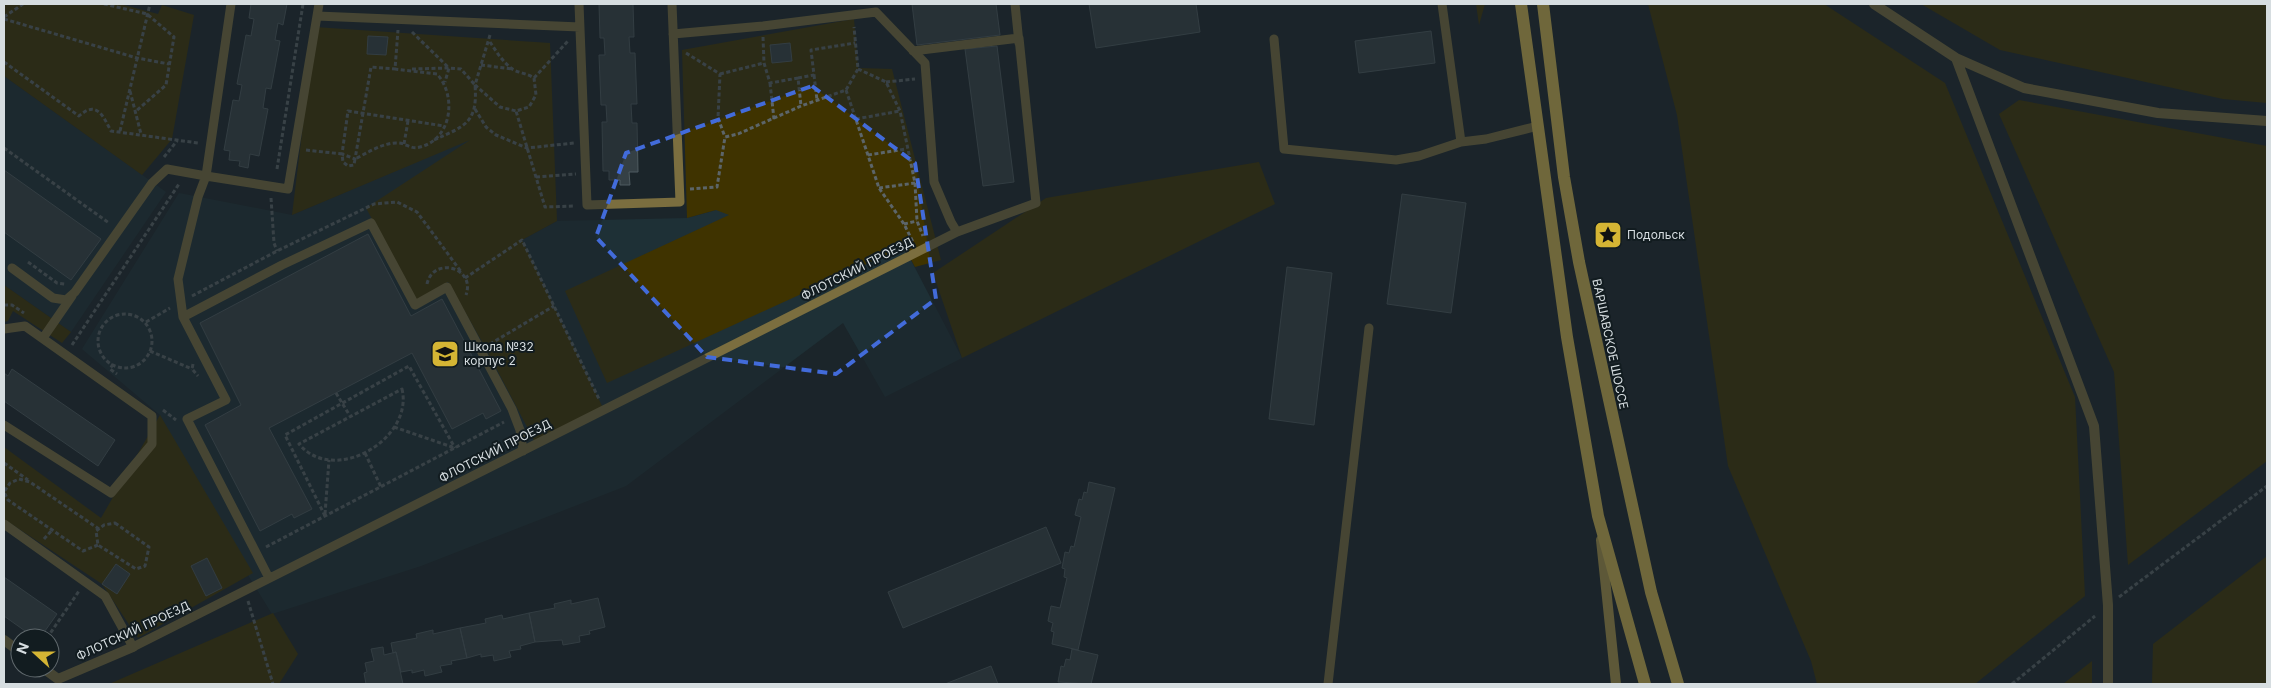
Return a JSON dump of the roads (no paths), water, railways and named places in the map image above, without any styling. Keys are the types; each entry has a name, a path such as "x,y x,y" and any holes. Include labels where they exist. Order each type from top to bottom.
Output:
{"main road":[{"path":"1521,4 1567,337 1598,516 1616,684"},
{"name":"ВАРШАВСКОЕ ШОССЕ","path":"1542,4 1564,177 1579,262 1651,592 1678,684"},
{"path":"1598,516 1645,684"}],"street":[{"path":"1874,4 1956,58 2024,88 2158,113 2267,121"},
{"path":"1956,58 2094,426 2108,605 2108,684"},
{"name":"ФЛОТСКИЙ ПРОЕЗД","path":"60,677 134,647"}],"lane":[{"path":"231,4 206,176 198,197 178,279 183,317 226,400 187,420 269,578"},
{"path":"42,338 152,183 167,168 288,189 319,4"},
{"path":"580,4 587,205 680,202 672,4"},
{"path":"913,51 1019,41 1015,4"},
{"path":"1442,4 1460,142"},
{"path":"674,34 763,26 876,12 925,63 934,182 950,222 957,232"},
{"path":"317,16 580,27"},
{"path":"1274,39 1284,149 1396,160 1419,156 1460,142 1486,139 1538,126"},
{"name":"ФЛОТСКИЙ ПРОЕЗД","path":"134,647 957,232 1036,203 1019,41"},
{"path":"183,317 282,264 371,224 415,304 447,287 515,417 520,430 523,451"},
{"path":"12,268 53,298 66,300 75,292"},
{"path":"4,328 25,326 152,416 152,444 111,493 4,425"},
{"path":"1328,684 1369,328"},
{"path":"4,524 105,596 134,647"}],"place":[{"name":"Подольск","path":"1608,235"},
{"name":"Школа №32 корпус 2","path":"445,354"}]}
